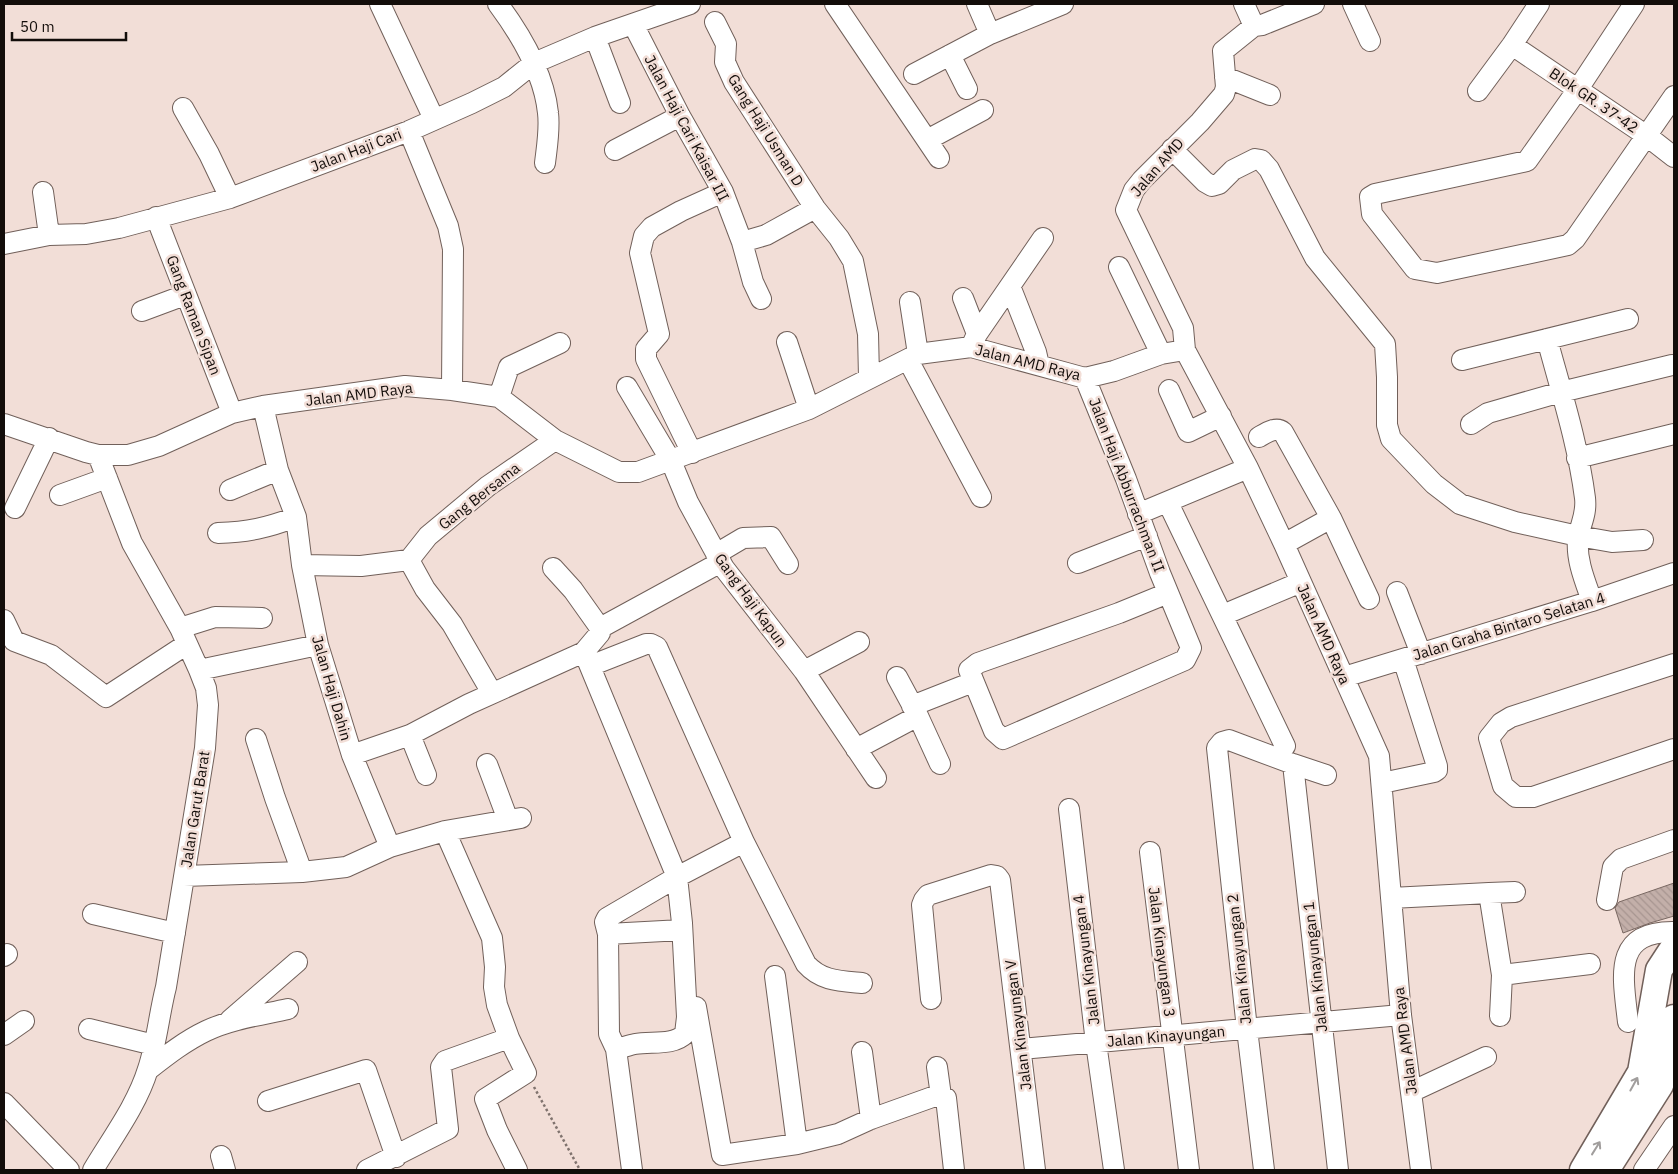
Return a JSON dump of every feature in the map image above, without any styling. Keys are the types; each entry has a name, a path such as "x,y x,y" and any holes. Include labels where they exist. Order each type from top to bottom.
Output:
{"main road":[{"path":"1606,1170 1641,1072 1659,970 1674,947"},
{"path":"1583,1170 1660,1085 1669,1060 1670,1038 1674,1018"}],"street":[{"path":"380,4 434,119"},
{"path":"498,4 519,32 534,63 546,100 549,129 545,163"},
{"name":"Jalan Haji Cari","path":"4,244 49,235 86,234 119,228 230,198 409,130 504,87 534,63 595,37 633,24 661,9 690,4"},
{"path":"835,4 939,158"},
{"path":"977,4 990,34"},
{"path":"914,74 1033,10 1063,4"},
{"path":"1244,4 1254,26 1262,25 1314,4"},
{"path":"1353,4 1370,42"},
{"path":"1478,91 1539,4"},
{"path":"1634,4 1578,89 1527,160 1375,194 1370,197 1369,203 1372,214 1415,269 1437,273 1568,245 1572,242 1674,96"},
{"name":"Gang Haji Usman D","path":"715,22 726,44 725,62 729,73 815,208 839,238 853,261 868,334 869,377"},
{"name":"Jalan Haji Cari Kaisar III","path":"633,24 680,116 723,192 742,242 748,267 761,299"},
{"name":"Jalan AMD","path":"1185,350 1183,328 1126,210 1134,190 1200,122 1224,94 1226,87 1223,51 1254,26"},
{"path":"595,37 620,103"},
{"name":"Blok GR. 37-42","path":"1512,45 1647,136 1674,157"},
{"path":"950,55 967,89"},
{"path":"1225,77 1270,95"},
{"path":"183,108 209,154 230,198"},
{"path":"927,140 983,110"},
{"path":"615,150 680,116"},
{"path":"409,130 448,226 453,249 452,390"},
{"path":"1172,149 1205,182 1212,186 1219,184 1233,170 1255,158 1261,160 1269,169 1315,258 1385,344 1388,377 1387,425 1390,439 1434,484 1460,504 1515,522 1612,542 1642,540"},
{"path":"43,192 49,235"},
{"path":"692,453 646,358 646,349 658,334 640,254 644,236 652,227 681,211 723,192"},
{"path":"742,242 766,235 815,208"},
{"name":"Gang Raman Sipan","path":"156,217 232,413"},
{"path":"974,341 1043,238"},
{"path":"1119,268 1161,354"},
{"path":"1010,286 1036,352 1039,365"},
{"path":"142,311 185,295"},
{"path":"963,298 974,341"},
{"path":"910,302 913,357 981,497"},
{"path":"1462,360 1628,319"},
{"path":"1547,339 1578,458 1585,499 1585,516 1578,536 1577,549 1579,562 1592,601"},
{"name":"Jalan AMD Raya","path":"4,424 86,452 98,455 128,455 159,446 232,413 263,406 406,386 499,397 556,440 619,472 638,472 809,409 869,377 913,357 974,341 1039,365 1085,378 1114,372 1161,354 1185,350 1248,468 1379,756 1401,1016 1421,1170"},
{"path":"787,342 809,409"},
{"path":"499,397 509,367 560,343"},
{"path":"1471,424 1488,413 1561,392 1672,365"},
{"name":"Jalan Haji Abburrachman II","path":"973,682 994,731 1003,739 1185,660 1191,648 1085,378"},
{"name":"Gang Haji Kapun","path":"627,387 671,461 688,502 718,558 804,670 876,778"},
{"path":"1169,390 1188,432 1221,416"},
{"name":"Jalan Haji Dahin","path":"263,406 278,470 296,517 302,565 318,645 352,755 390,847"},
{"path":"1259,437 1276,429 1280,429 1283,432 1331,518 1369,599"},
{"path":"1578,458 1674,434"},
{"path":"15,508 49,438"},
{"name":"Gang Bersama","path":"409,560 428,536 488,486 556,440"},
{"name":"Jalan Garut Barat","path":"93,1170 137,1097 148,1070 175,933 205,748 208,705 206,688 199,670 183,636 132,543 98,455"},
{"path":"1138,514 1248,468"},
{"path":"230,490 278,470"},
{"path":"60,494 107,478"},
{"path":"1171,509 1284,746"},
{"path":"218,533 245,532 296,517"},
{"path":"1284,544 1331,518"},
{"path":"1078,563 1146,536"},
{"path":"600,628 718,558 743,538 771,537 788,564"},
{"path":"302,565 361,566 409,560 425,589 452,624 492,693"},
{"path":"553,568 573,590 600,628 600,633 587,659 677,877 687,1017 685,1034 681,1038 671,1041 636,1044 616,1049"},
{"name":"Jalan Graha Bintaro Selatan 4","path":"1344,677 1592,601 1674,573"},
{"path":"1223,615 1301,582"},
{"path":"1382,783 1437,770 1397,592"},
{"path":"856,749 915,711 973,682 969,670 978,663 1119,613 1168,593"},
{"path":"4,620 14,641 51,655 106,697 183,636 215,617 262,618"},
{"path":"804,670 859,642"},
{"path":"352,755 410,735 492,693 587,659 651,644 657,647 744,842 806,964 813,972 830,980 862,983"},
{"path":"199,670 318,645"},
{"path":"1674,664 1511,718 1500,723 1489,738 1504,786 1516,797 1533,796 1674,749"},
{"path":"896,677 915,711 940,764"},
{"path":"410,735 426,775"},
{"path":"256,739 302,872"},
{"name":"Jalan Kinayungan 2","path":"1264,1170 1217,748 1222,742 1228,740 1293,764"},
{"path":"184,876 302,872 346,867 390,847 444,831 514,819 487,764"},
{"path":"1293,764 1326,775"},
{"name":"Jalan Kinayungan 1","path":"1293,764 1338,1170"},
{"name":"Jalan Kinayungan 4","path":"1069,809 1096,1043 1114,1170"},
{"path":"444,831 492,938 495,967 494,987 497,1005 509,1038 526,1073 485,1099 497,1130 517,1170"},
{"path":"1607,900 1613,867 1621,859 1674,840"},
{"path":"632,1170 616,1049 609,1034 607,918 677,877 744,842"},
{"name":"Jalan Kinayungan 3","path":"1150,852 1189,1170"},
{"name":"Jalan Kinayungan V","path":"931,999 922,905 924,900 928,895 991,875 997,876 1000,880 1035,1170"},
{"path":"1391,898 1515,892"},
{"path":"1490,893 1502,975 1500,1016"},
{"path":"93,914 175,933"},
{"path":"608,934 682,930"},
{"path":"1628,1022 1623,973 1627,954 1638,939 1656,931 1674,932"},
{"path":"226,1023 297,962"},
{"path":"1502,975 1590,964"},
{"path":"775,976 797,1144"},
{"path":"696,1007 722,1155 797,1144 838,1134 871,1119 938,1095 946,1098 954,1170"},
{"path":"148,1070 175,1049 206,1031 226,1023 288,1008"},
{"name":"Jalan Kinayungan","path":"1021,1049 1401,1016"},
{"path":"4,1035 24,1021"},
{"path":"89,1029 154,1045"},
{"path":"368,1170 448,1129 441,1067 445,1060 509,1038"},
{"path":"862,1052 871,1119"},
{"path":"1411,1092 1486,1057"},
{"path":"938,1067 941,1096"},
{"path":"268,1101 366,1070 396,1157"},
{"path":"4,1103 69,1170"},
{"path":"1653,1165 1674,1126"}],"path":[{"path":"526,1073 580,1170"}],"building":[{"path":"1674,883 1674,916 1623,933 1615,908 1619,902"}]}
